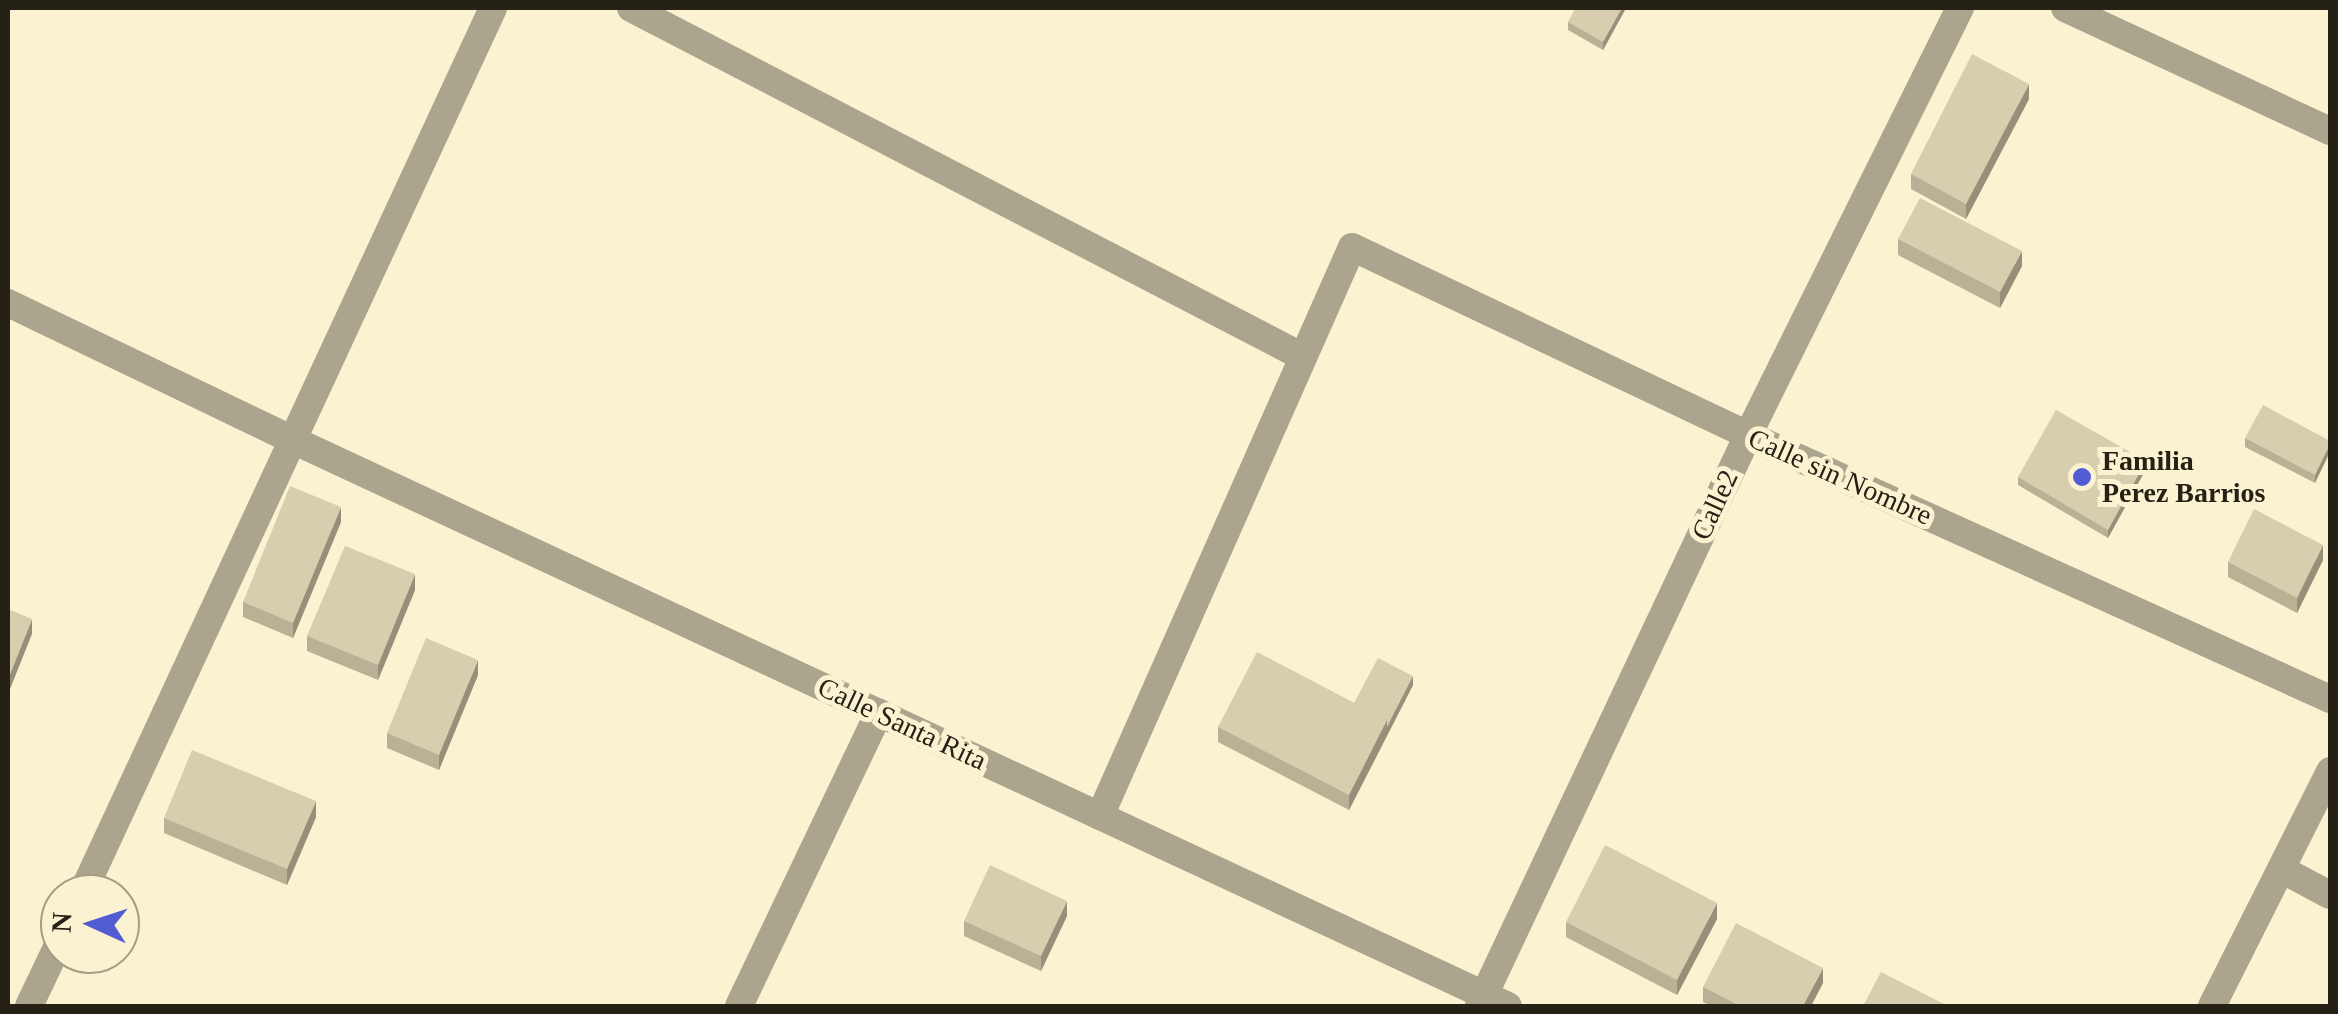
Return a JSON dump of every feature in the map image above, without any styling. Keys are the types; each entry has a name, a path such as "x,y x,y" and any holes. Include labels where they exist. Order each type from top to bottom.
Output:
{"street":[{"path":"91,874 296,441 492,8"},
{"path":"631,8 1304,357 1100,816"},
{"name":"Calle2","path":"1490,1003 1748,435 1960,8"},
{"path":"2065,8 2330,131"},
{"name":"Calle sin Nombre","path":"1304,357 1352,247 1748,435 2330,699"},
{"name":"Calle Santa Rita","path":"8,303 1490,1003"},
{"path":"739,1006 880,713"},
{"path":"2212,1006 2330,771"},
{"path":"2281,869 2330,895"},
{"path":"29,1006 44,974"}],"building":[{"path":"1576,8 1622,8 1603,42 1568,22"},
{"path":"1972,54 2029,84 1966,204 1911,174"},
{"path":"1920,198 2022,251 2000,292 1898,239"},
{"path":"2263,405 2330,441 2315,475 2245,438"},
{"name":"Familia Perez Barrios","path":"2056,410 2146,461 2108,530 2018,477"},
{"path":"290,486 341,507 293,623 243,602"},
{"path":"2254,509 2323,545 2297,598 2228,562"},
{"path":"345,546 415,574 378,665 307,636"},
{"path":"8,609 32,619 8,679"},
{"path":"426,638 478,660 439,755 387,733"},
{"path":"1257,652 1387,720 1349,795 1218,727"},
{"path":"1378,658 1413,676 1387,727 1387,720 1354,703"},
{"path":"192,750 316,801 287,869 164,818"},
{"path":"1605,845 1717,903 1677,980 1566,922"},
{"path":"990,865 1067,901 1041,956 964,921"},
{"path":"1736,923 1823,968 1803,1006 1740,1006 1703,987"},
{"path":"1881,972 1948,1006 1863,1006"}],"place":[{"name":"Familia Perez Barrios","path":"2082,477"}]}
